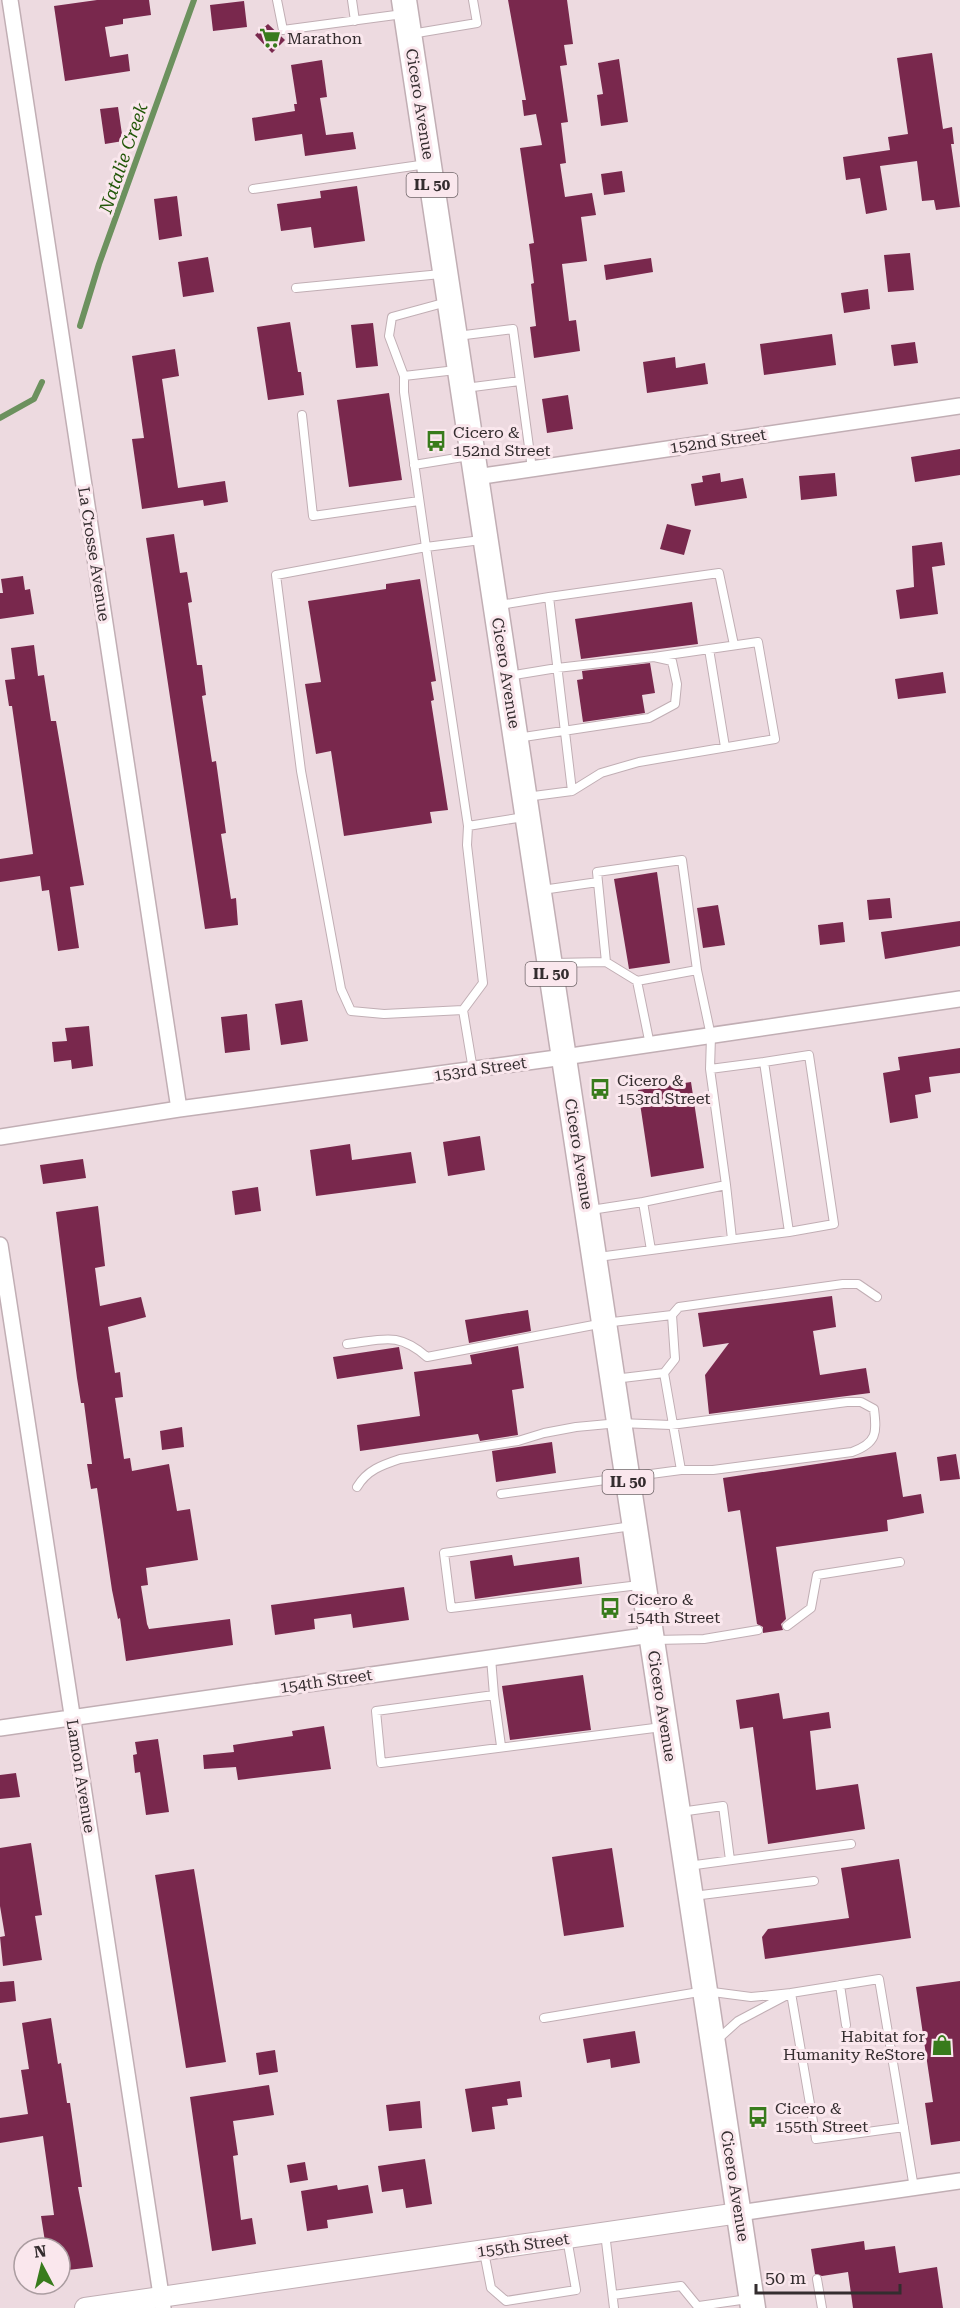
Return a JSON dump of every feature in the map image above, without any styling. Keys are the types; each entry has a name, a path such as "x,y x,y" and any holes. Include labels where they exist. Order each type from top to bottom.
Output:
{"main road":[{"name":"Cicero Avenue","path":"407,16 753,2303"}],"street":[{"name":"La Crosse Avenue","path":"10,0 179,1109"},
{"name":"152nd Street","path":"475,466 532,469 960,406"},
{"name":"153rd Street","path":"0,1137 179,1109 473,1070 960,999"},
{"name":"Lamon Avenue","path":"0,1245 162,2302"},
{"name":"154th Street","path":"0,1728 652,1637"},
{"name":"155th Street","path":"85,2308 162,2302 483,2250 960,2181"}],"lane":[{"path":"277,0 283,30 407,16 477,23 473,0"},
{"path":"352,0 355,21"},
{"path":"253,189 429,164"},
{"path":"296,288 446,274"},
{"path":"450,301 392,317 389,336 404,376 404,392 419,501 468,826 467,844 483,983 463,1010 473,1070"},
{"path":"455,336 513,329 532,469"},
{"path":"404,376 520,381"},
{"path":"302,415 313,516 419,501"},
{"path":"414,465 475,466"},
{"path":"463,1010 384,1014 351,1011 341,990 301,771 276,575 486,539"},
{"path":"496,606 719,573 734,645"},
{"path":"549,597 572,791"},
{"path":"468,826 572,791 602,772 639,762 776,739 758,642 557,668 507,677"},
{"path":"709,649 725,747"},
{"path":"516,738 649,718 675,704 677,684 672,661 654,657"},
{"path":"606,962 597,872 682,860 697,970 711,1036 710,1070 732,1239"},
{"path":"539,890 598,882"},
{"path":"550,963 606,962 637,981 697,970"},
{"path":"637,981 650,1044"},
{"path":"594,1258 834,1224 809,1055 710,1070"},
{"path":"764,1062 789,1232"},
{"path":"587,1210 643,1202 726,1185"},
{"path":"643,1202 651,1250"},
{"path":"347,1344 395,1338 414,1346 427,1357 604,1323 672,1315 679,1307 843,1284 858,1284 878,1298"},
{"path":"613,1379 664,1373 675,1359 672,1315"},
{"path":"664,1373 671,1425 681,1470"},
{"path":"357,1487 364,1475 383,1464 400,1459 518,1442 544,1433 576,1427 619,1423 671,1425 847,1402 861,1402 874,1409 877,1427 874,1437 866,1447 852,1452 713,1470 681,1470 501,1494"},
{"path":"635,1526 444,1553 451,1608 644,1584"},
{"path":"787,1626 811,1608 817,1575 900,1562"},
{"path":"652,1637 704,1639 758,1630"},
{"path":"491,1658 501,1746"},
{"path":"494,1695 376,1711 381,1763 665,1726"},
{"path":"678,1812 723,1806 730,1860"},
{"path":"686,1866 850,1844"},
{"path":"691,1896 814,1881"},
{"path":"544,2018 705,1991 751,1997 791,1994 879,1979 914,2188"},
{"path":"840,1985 846,2025"},
{"path":"713,2043 738,2021 791,1994"},
{"path":"791,1994 816,2139 904,2127"},
{"path":"605,2233 614,2308"},
{"path":"483,2250 491,2288 506,2301 576,2290 567,2238"},
{"path":"817,2279 822,2308"},
{"path":"612,2295 681,2286 699,2307 753,2303"}],"building":[{"path":"97,0 149,0 151,15 123,19 123,24 105,27 110,57 128,54 130,71 65,81 54,6"},
{"path":"508,0 567,0 573,44 564,45 567,65 560,66 568,122 561,123 566,163 560,164 565,197 592,193 596,215 581,217 587,261 562,264 569,321 576,320 580,351 534,358 530,327 536,326 529,244 534,243 520,148 542,145 536,114 524,116 522,100 526,100"},
{"path":"244,1 247,27 213,31 210,5"},
{"name":"Marathon","path":"268,24 285,40 272,53 255,35"},
{"path":"932,53 943,129 952,127 954,144 951,144 960,207 936,210 934,200 922,201 917,161 880,166 887,210 866,214 860,178 846,180 843,157 890,150 888,137 908,134 897,58"},
{"path":"619,59 628,122 601,126 597,95 603,94 598,63"},
{"path":"322,60 327,97 320,98 326,135 353,132 356,149 305,156 302,134 255,141 252,118 295,111 294,104 297,104 291,65"},
{"path":"118,107 123,141 105,144 100,109"},
{"path":"622,171 625,192 604,195 601,174"},
{"path":"357,186 365,241 314,248 311,227 281,231 277,204 321,198 320,191"},
{"path":"177,196 182,236 159,240 154,199"},
{"path":"910,253 914,290 888,292 884,255"},
{"path":"208,257 214,292 183,297 178,262"},
{"path":"651,258 653,272 606,280 604,265"},
{"path":"868,289 870,309 844,313 841,293"},
{"path":"290,322 304,395 268,400 257,327"},
{"path":"373,323 378,366 356,368 351,325"},
{"path":"832,334 836,365 764,375 760,344"},
{"path":"915,342 918,363 894,366 891,345"},
{"path":"175,349 179,376 162,379 178,488 225,481 228,502 204,506 203,500 142,509 132,439 144,438 132,356"},
{"path":"675,357 676,368 705,363 708,384 647,393 643,362"},
{"path":"389,393 402,480 349,487 337,400"},
{"path":"568,395 573,429 547,433 542,399"},
{"path":"960,449 960,475 915,482 911,457"},
{"path":"720,473 721,482 743,478 747,498 695,506 691,484 703,482 702,476"},
{"path":"835,473 837,496 801,500 799,476"},
{"path":"667,524 691,530 684,555 660,549"},
{"path":"174,534 180,573 187,572 192,602 188,603 197,665 202,665 206,695 202,696 212,762 216,761 226,833 221,834 231,899 236,898 238,925 205,929 146,538"},
{"path":"942,542 945,565 932,567 938,614 900,619 896,590 914,587 912,546"},
{"path":"23,576 25,590 30,589 34,614 0,619 0,593 3,593 1,579"},
{"path":"420,579 436,681 431,682 434,700 431,701 448,810 430,812 432,823 344,836 331,751 316,754 305,684 321,682 308,601 386,589 386,584"},
{"path":"692,602 698,644 581,659 575,619"},
{"path":"34,645 38,676 44,675 51,721 56,721 84,885 70,887 79,948 58,951 49,890 42,891 40,876 0,882 0,859 33,854 12,706 9,706 5,680 15,679 11,648"},
{"path":"650,663 655,693 642,695 645,713 583,722 577,680 583,679 582,671"},
{"path":"943,672 946,693 898,699 895,679"},
{"path":"657,872 670,963 629,969 614,879"},
{"path":"890,898 892,918 869,920 867,900"},
{"path":"718,905 725,945 703,948 697,908"},
{"path":"960,921 960,946 885,959 881,932"},
{"path":"843,922 845,942 820,945 818,925"},
{"path":"302,1000 308,1041 281,1045 275,1004"},
{"path":"247,1014 250,1050 225,1053 221,1017"},
{"path":"89,1026 93,1066 72,1069 71,1060 54,1062 52,1042 67,1041 65,1028"},
{"path":"960,1048 960,1073 929,1077 931,1092 915,1095 918,1118 890,1123 883,1073 900,1070 898,1057"},
{"path":"691,1082 704,1168 651,1177 638,1090"},
{"path":"480,1136 485,1170 448,1176 443,1142"},
{"path":"350,1144 352,1160 411,1152 416,1183 316,1196 310,1150"},
{"path":"83,1159 86,1178 43,1184 40,1165"},
{"path":"258,1187 261,1211 235,1215 232,1191"},
{"path":"98,1206 105,1266 95,1268 100,1306 141,1297 146,1317 108,1327 115,1373 120,1372 123,1397 115,1398 124,1459 130,1458 132,1471 169,1464 177,1511 190,1509 198,1560 146,1568 148,1585 141,1586 147,1624 149,1629 230,1619 233,1645 126,1661 120,1618 118,1619 112,1590 97,1488 91,1489 87,1464 92,1464 84,1403 81,1403 77,1378 56,1212"},
{"path":"832,1296 836,1327 813,1331 820,1375 866,1368 870,1393 709,1414 705,1375 729,1343 703,1347 698,1313"},
{"path":"528,1310 531,1331 469,1343 465,1320"},
{"path":"518,1346 524,1388 512,1390 518,1435 480,1441 478,1434 360,1451 357,1425 420,1416 414,1372 472,1364 470,1355"},
{"path":"399,1347 403,1369 337,1379 333,1357"},
{"path":"182,1427 184,1447 162,1450 160,1431"},
{"path":"552,1442 556,1473 496,1482 492,1451"},
{"path":"896,1452 903,1497 921,1494 924,1513 887,1520 888,1531 776,1547 786,1619 781,1624 783,1630 763,1633 763,1627 757,1624 740,1510 728,1512 723,1478"},
{"path":"956,1454 960,1479 940,1481 937,1457"},
{"path":"512,1555 514,1566 579,1557 582,1584 475,1599 470,1561"},
{"path":"404,1587 409,1620 353,1628 351,1614 314,1619 315,1629 275,1635 271,1605"},
{"path":"583,1675 591,1730 510,1740 502,1686"},
{"path":"779,1693 783,1719 829,1712 831,1728 810,1731 816,1790 858,1784 865,1829 768,1844 753,1727 740,1729 736,1700"},
{"path":"324,1726 331,1769 238,1780 236,1767 204,1769 203,1755 234,1752 233,1745 293,1736 292,1731"},
{"path":"158,1739 169,1812 146,1815 140,1772 135,1773 133,1755 137,1754 135,1742"},
{"path":"16,1773 20,1797 0,1799 0,1775"},
{"path":"31,1843 42,1915 35,1916 42,1960 3,1966 0,1937 5,1936 0,1906 0,1848"},
{"path":"612,1848 624,1927 564,1936 552,1857"},
{"path":"899,1859 911,1938 765,1959 762,1937 768,1929 849,1918 841,1868"},
{"path":"194,1869 226,2062 186,2068 155,1875"},
{"path":"14,1981 16,2001 0,2003 0,1982"},
{"name":"Habitat for Humanity ReStore","path":"960,1981 960,2141 931,2145 925,2103 933,2102 916,1987"},
{"path":"51,2018 58,2064 61,2063 67,2103 70,2103 82,2187 78,2187 93,2267 72,2270 72,2236 44,2236 41,2216 54,2215 43,2136 0,2143 0,2118 28,2114 21,2070 29,2069 22,2023"},
{"path":"635,2031 640,2063 611,2068 610,2059 587,2063 583,2039"},
{"path":"275,2050 278,2072 259,2075 256,2053"},
{"path":"520,2081 522,2097 507,2099 508,2105 492,2107 495,2129 472,2132 465,2089"},
{"path":"269,2085 274,2115 233,2121 238,2155 233,2156 241,2220 252,2218 256,2244 212,2251 190,2097"},
{"path":"420,2101 422,2128 389,2131 386,2105"},
{"path":"425,2159 432,2204 406,2208 403,2189 382,2192 378,2166"},
{"path":"305,2162 308,2180 290,2183 287,2165"},
{"path":"337,2185 338,2190 368,2185 373,2213 327,2220 328,2228 307,2231 301,2191"},
{"path":"864,2241 865,2250 895,2246 899,2273 937,2267 943,2308 853,2308 848,2272 822,2276 815,2274 811,2249"}],"waterway":[{"name":"Natalie Creek","path":"80,326 99,264 194,0"},
{"name":"Natalie Creek","path":"0,418 34,399 42,382"}],"place":[{"name":"Marathon","path":"270,38"},
{"name":"Cicero & 152nd Street","path":"436,441"},
{"name":"Cicero & 153rd Street","path":"600,1089"},
{"name":"Cicero & 154th Street","path":"610,1608"},
{"name":"Habitat for Humanity ReStore","path":"942,2045"},
{"name":"Cicero & 155th Street","path":"758,2117"}]}
